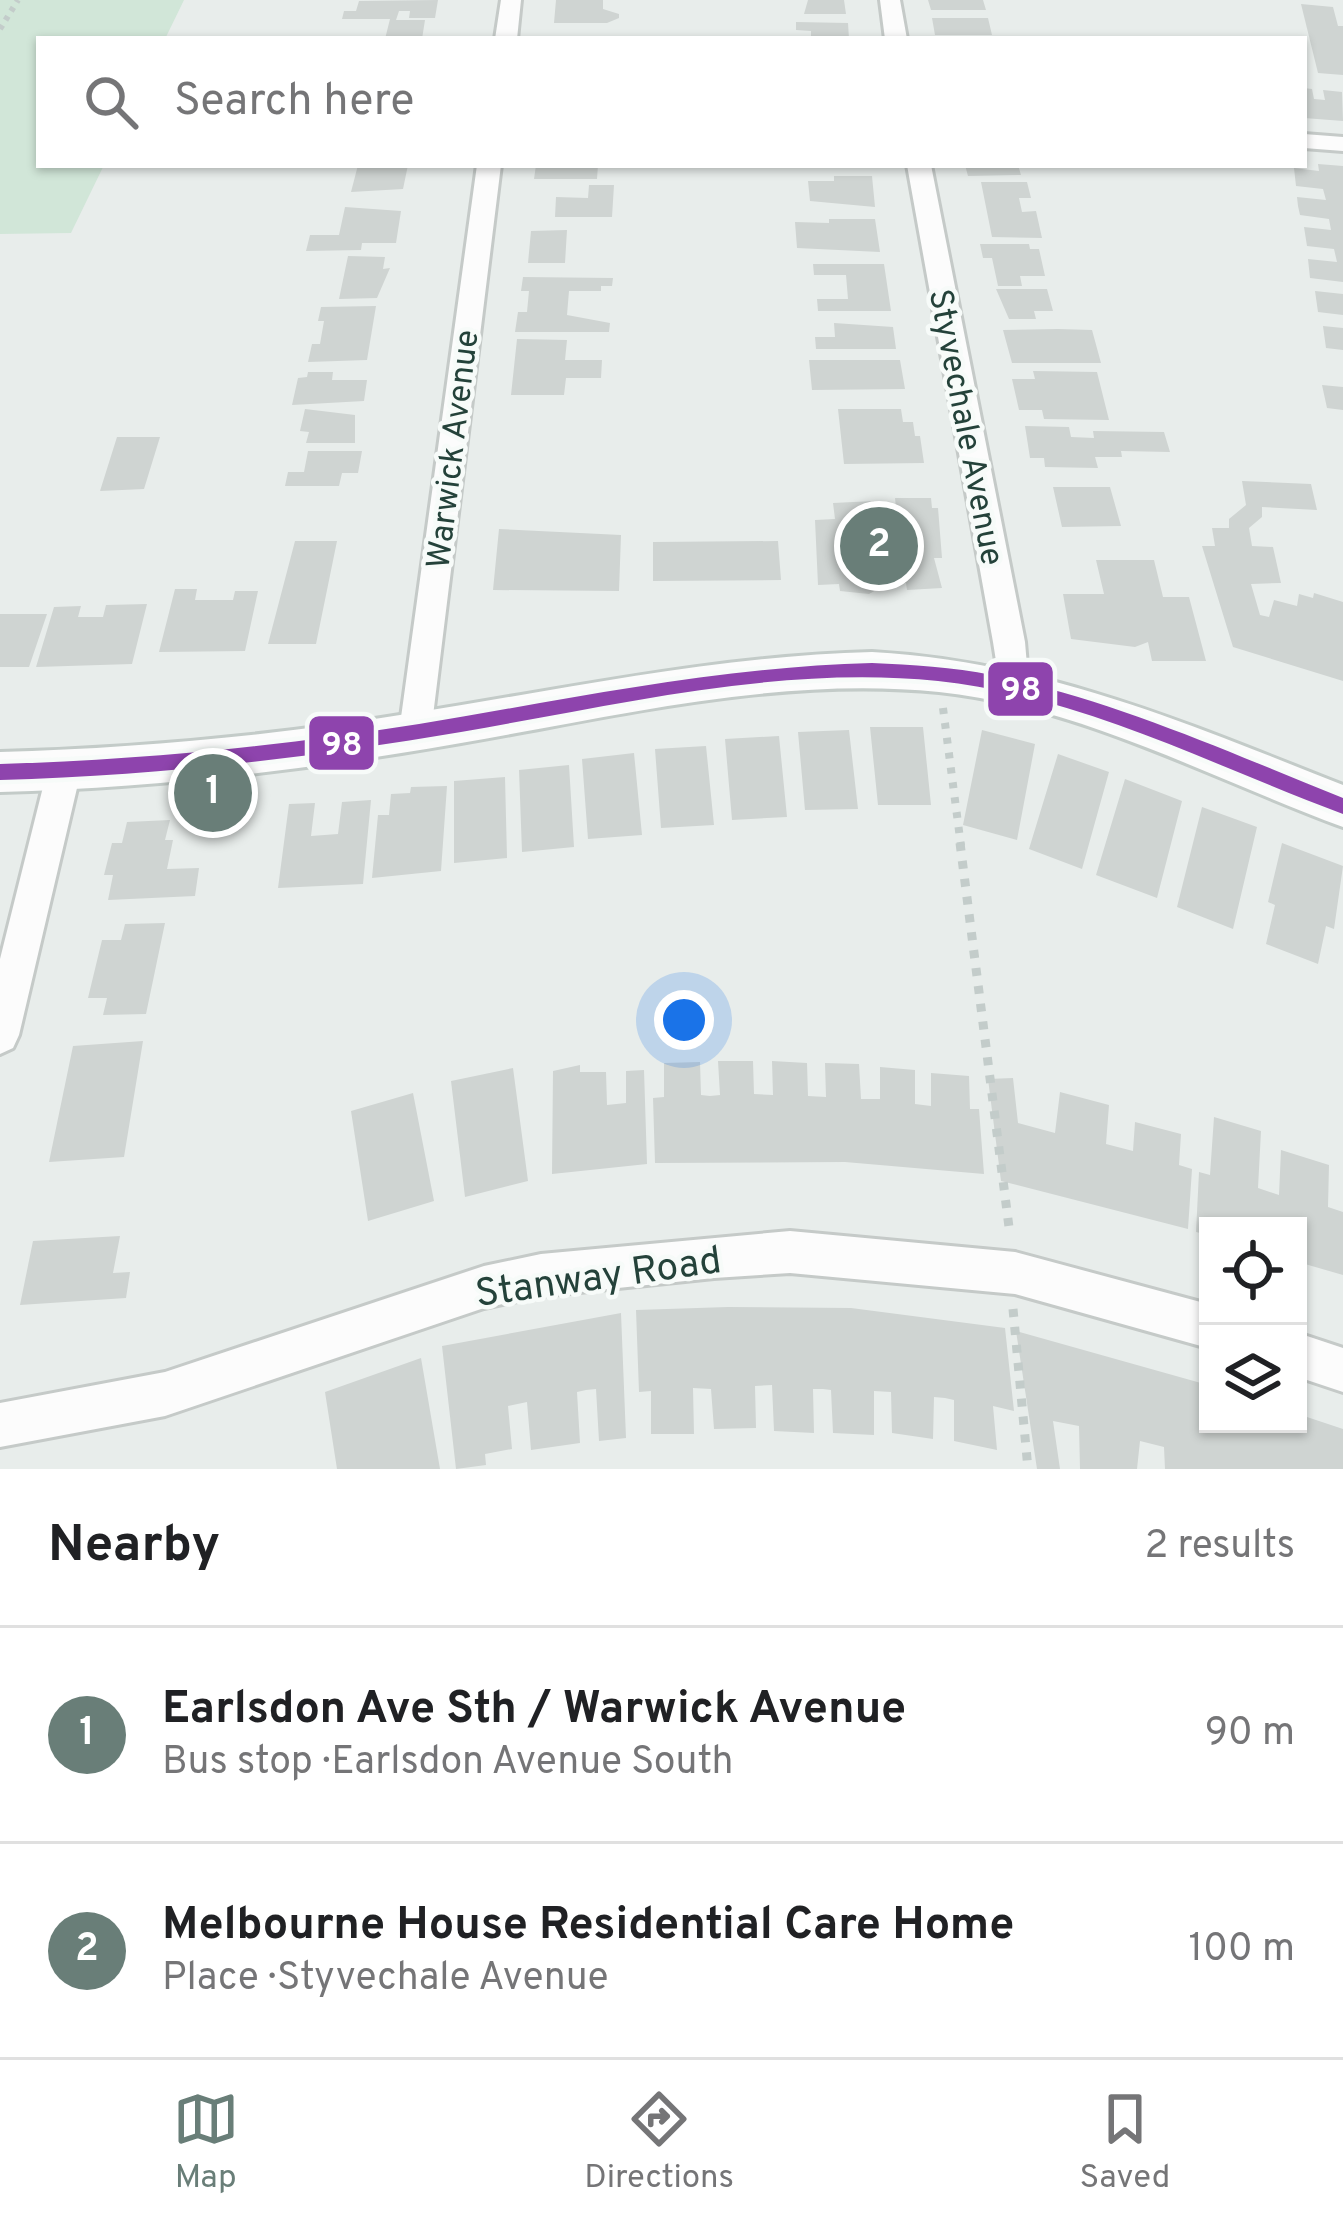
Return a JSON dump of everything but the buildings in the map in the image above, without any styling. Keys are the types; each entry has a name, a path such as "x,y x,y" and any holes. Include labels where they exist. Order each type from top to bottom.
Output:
{"main road":[{"path":"0,772 224,760 773,673 938,674 1013,688 1111,717 1343,806"}],"street":[{"path":"506,36 511,0"},
{"path":"890,0 896,36"},
{"path":"1307,141 1343,145"},
{"name":"Warwick Avenue","path":"416,732 489,168"},
{"name":"Styvechale Avenue","path":"921,168 1009,642 1013,688"},
{"path":"0,1035 64,771"},
{"name":"Stanway Road","path":"0,1425 165,1394 420,1305 541,1275 790,1252 889,1258 1015,1274 1204,1325"},
{"path":"1307,1358 1343,1370"}],"path":[{"path":"0,29 18,0"},
{"path":"938,674 1015,1274 1012,1330 1028,1469"}],"green space":[{"path":"0,0 184,0 166,36 36,36 36,168 103,168 71,233 0,234"}],"transit line":[{"name":"98","path":"0,772 261,754 675,686 806,672 872,671 938,674 1039,693 1143,726 1343,806"}],"place":[{"name":"Melbourne House Residential Care Home","path":"879,546"},
{"name":"Earlsdon Ave Sth / Warwick Avenue","path":"213,793"}]}
